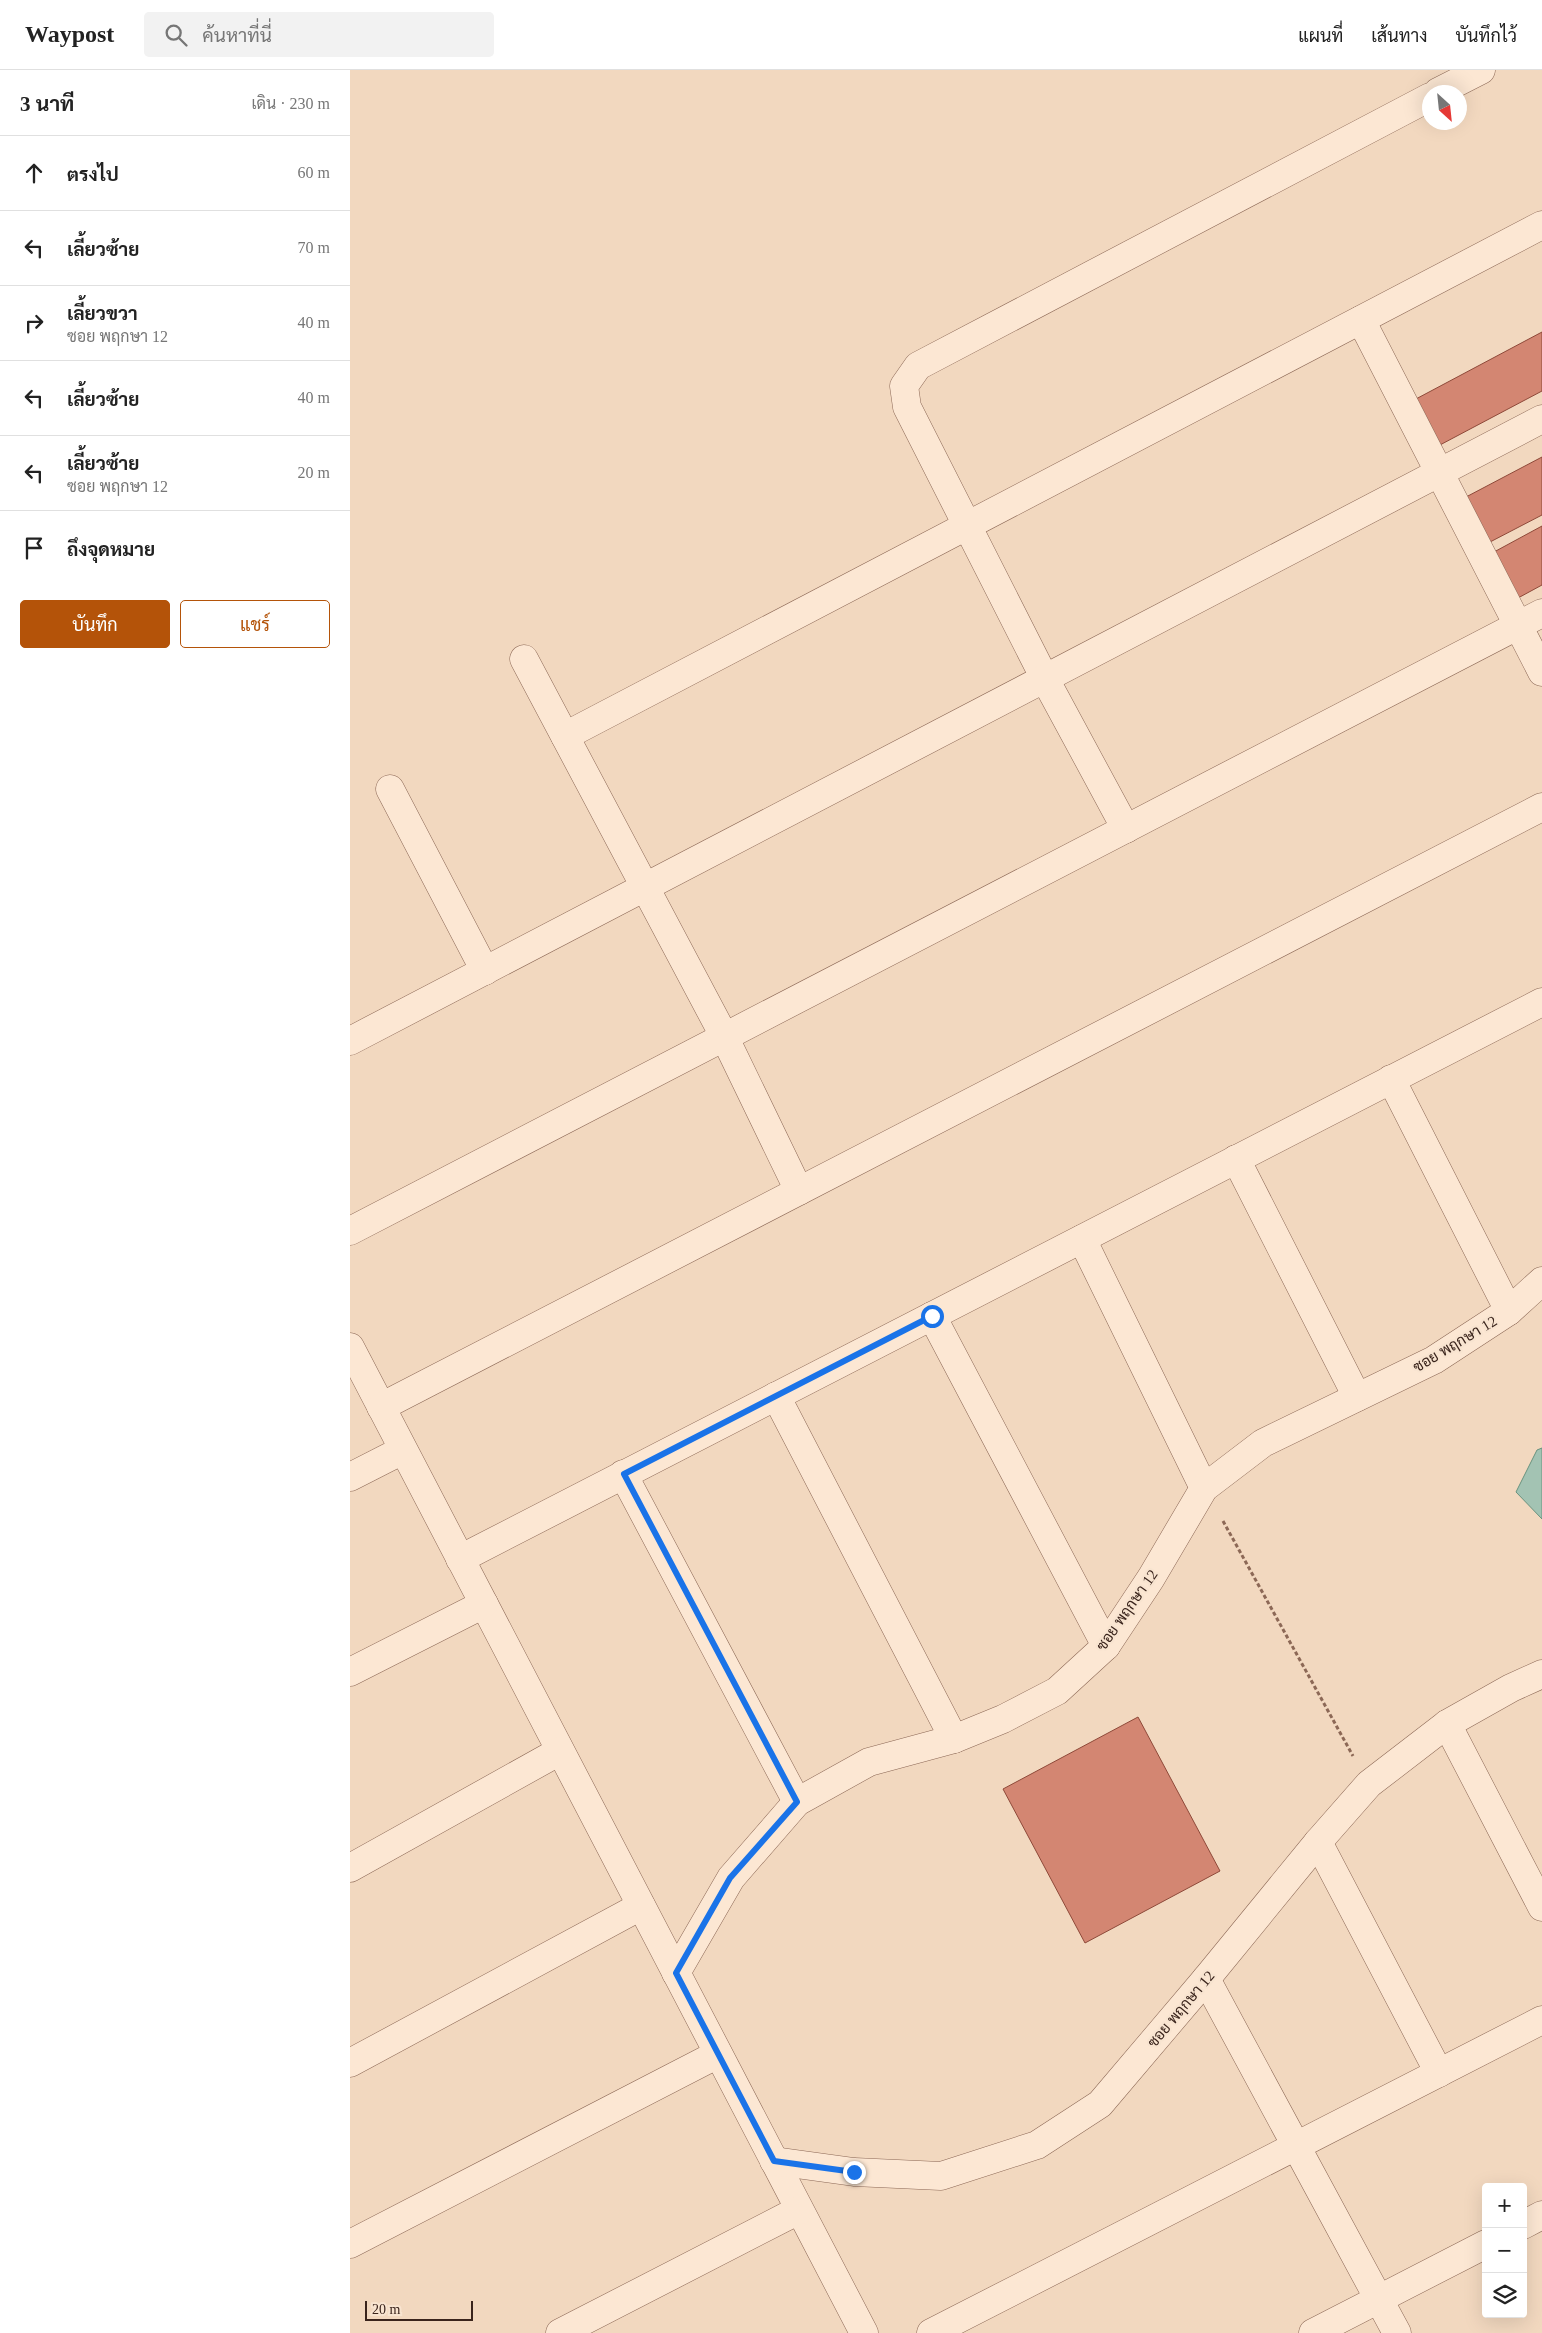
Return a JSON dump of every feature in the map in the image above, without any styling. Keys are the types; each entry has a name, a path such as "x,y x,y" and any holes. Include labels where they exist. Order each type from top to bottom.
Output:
{"street":[{"path":"1452,85 1481,70"},
{"path":"1126,829 1045,679 969,525 907,407 904,386 918,366 1422,101"},
{"path":"565,736 1542,225"},
{"path":"1361,320 1440,472 1530,619 1542,672"},
{"path":"350,1041 1542,419"},
{"path":"350,1231 1530,619"},
{"path":"524,658 647,886 724,1036 799,1191"},
{"path":"390,789 485,971"},
{"path":"381,1407 1542,807"},
{"path":"460,1559 1391,1079 1541,1006"},
{"path":"1391,1079 1509,1311"},
{"path":"1236,1159 1357,1397"},
{"path":"1082,1239 1204,1488"},
{"name":"ซอย พฤกษา 12","path":"676,1973 730,1878 797,1802 869,1762 954,1739 1004,1719 1057,1691 1106,1646 1151,1578 1204,1488 1264,1443 1434,1360 1509,1311 1542,1281"},
{"path":"932,1316 1106,1646"},
{"path":"350,1347 864,2333"},
{"path":"776,1396 954,1739"},
{"path":"350,1477 404,1450"},
{"path":"624,1474 797,1802"},
{"path":"350,1672 484,1604"},
{"name":"ซอย พฤกษา 12","path":"774,2161 854,2172 941,2176 1037,2145 1100,2104 1206,1979 1318,1842 1369,1784 1447,1724 1511,1688 1542,1674"},
{"path":"1447,1724 1542,1907"},
{"path":"350,1868 560,1751"},
{"path":"1318,1842 1439,2072"},
{"path":"350,2062 641,1906"},
{"path":"1206,1979 1397,2333"},
{"path":"932,2333 1542,2020"},
{"path":"350,2244 718,2054"},
{"path":"560,2333 799,2210"},
{"path":"1527,2223 1542,2215"},
{"path":"1313,2333 1482,2246"}],"path":[{"path":"1204,1488 1369,1784"}],"shaded area":[{"path":"1542,1448 1542,1519 1516,1492 1537,1450"}],"building":[{"path":"1542,332 1542,391 1438,446 1414,400"},
{"path":"1542,457 1542,515 1490,542 1466,497"},
{"path":"1542,526 1542,585 1518,598 1494,552"},
{"path":"1138,1717 1220,1871 1085,1943 1003,1789"}],"route":[{"path":"854,2172 774,2161 676,1973 730,1878 797,1802 624,1474 932,1316"}]}
